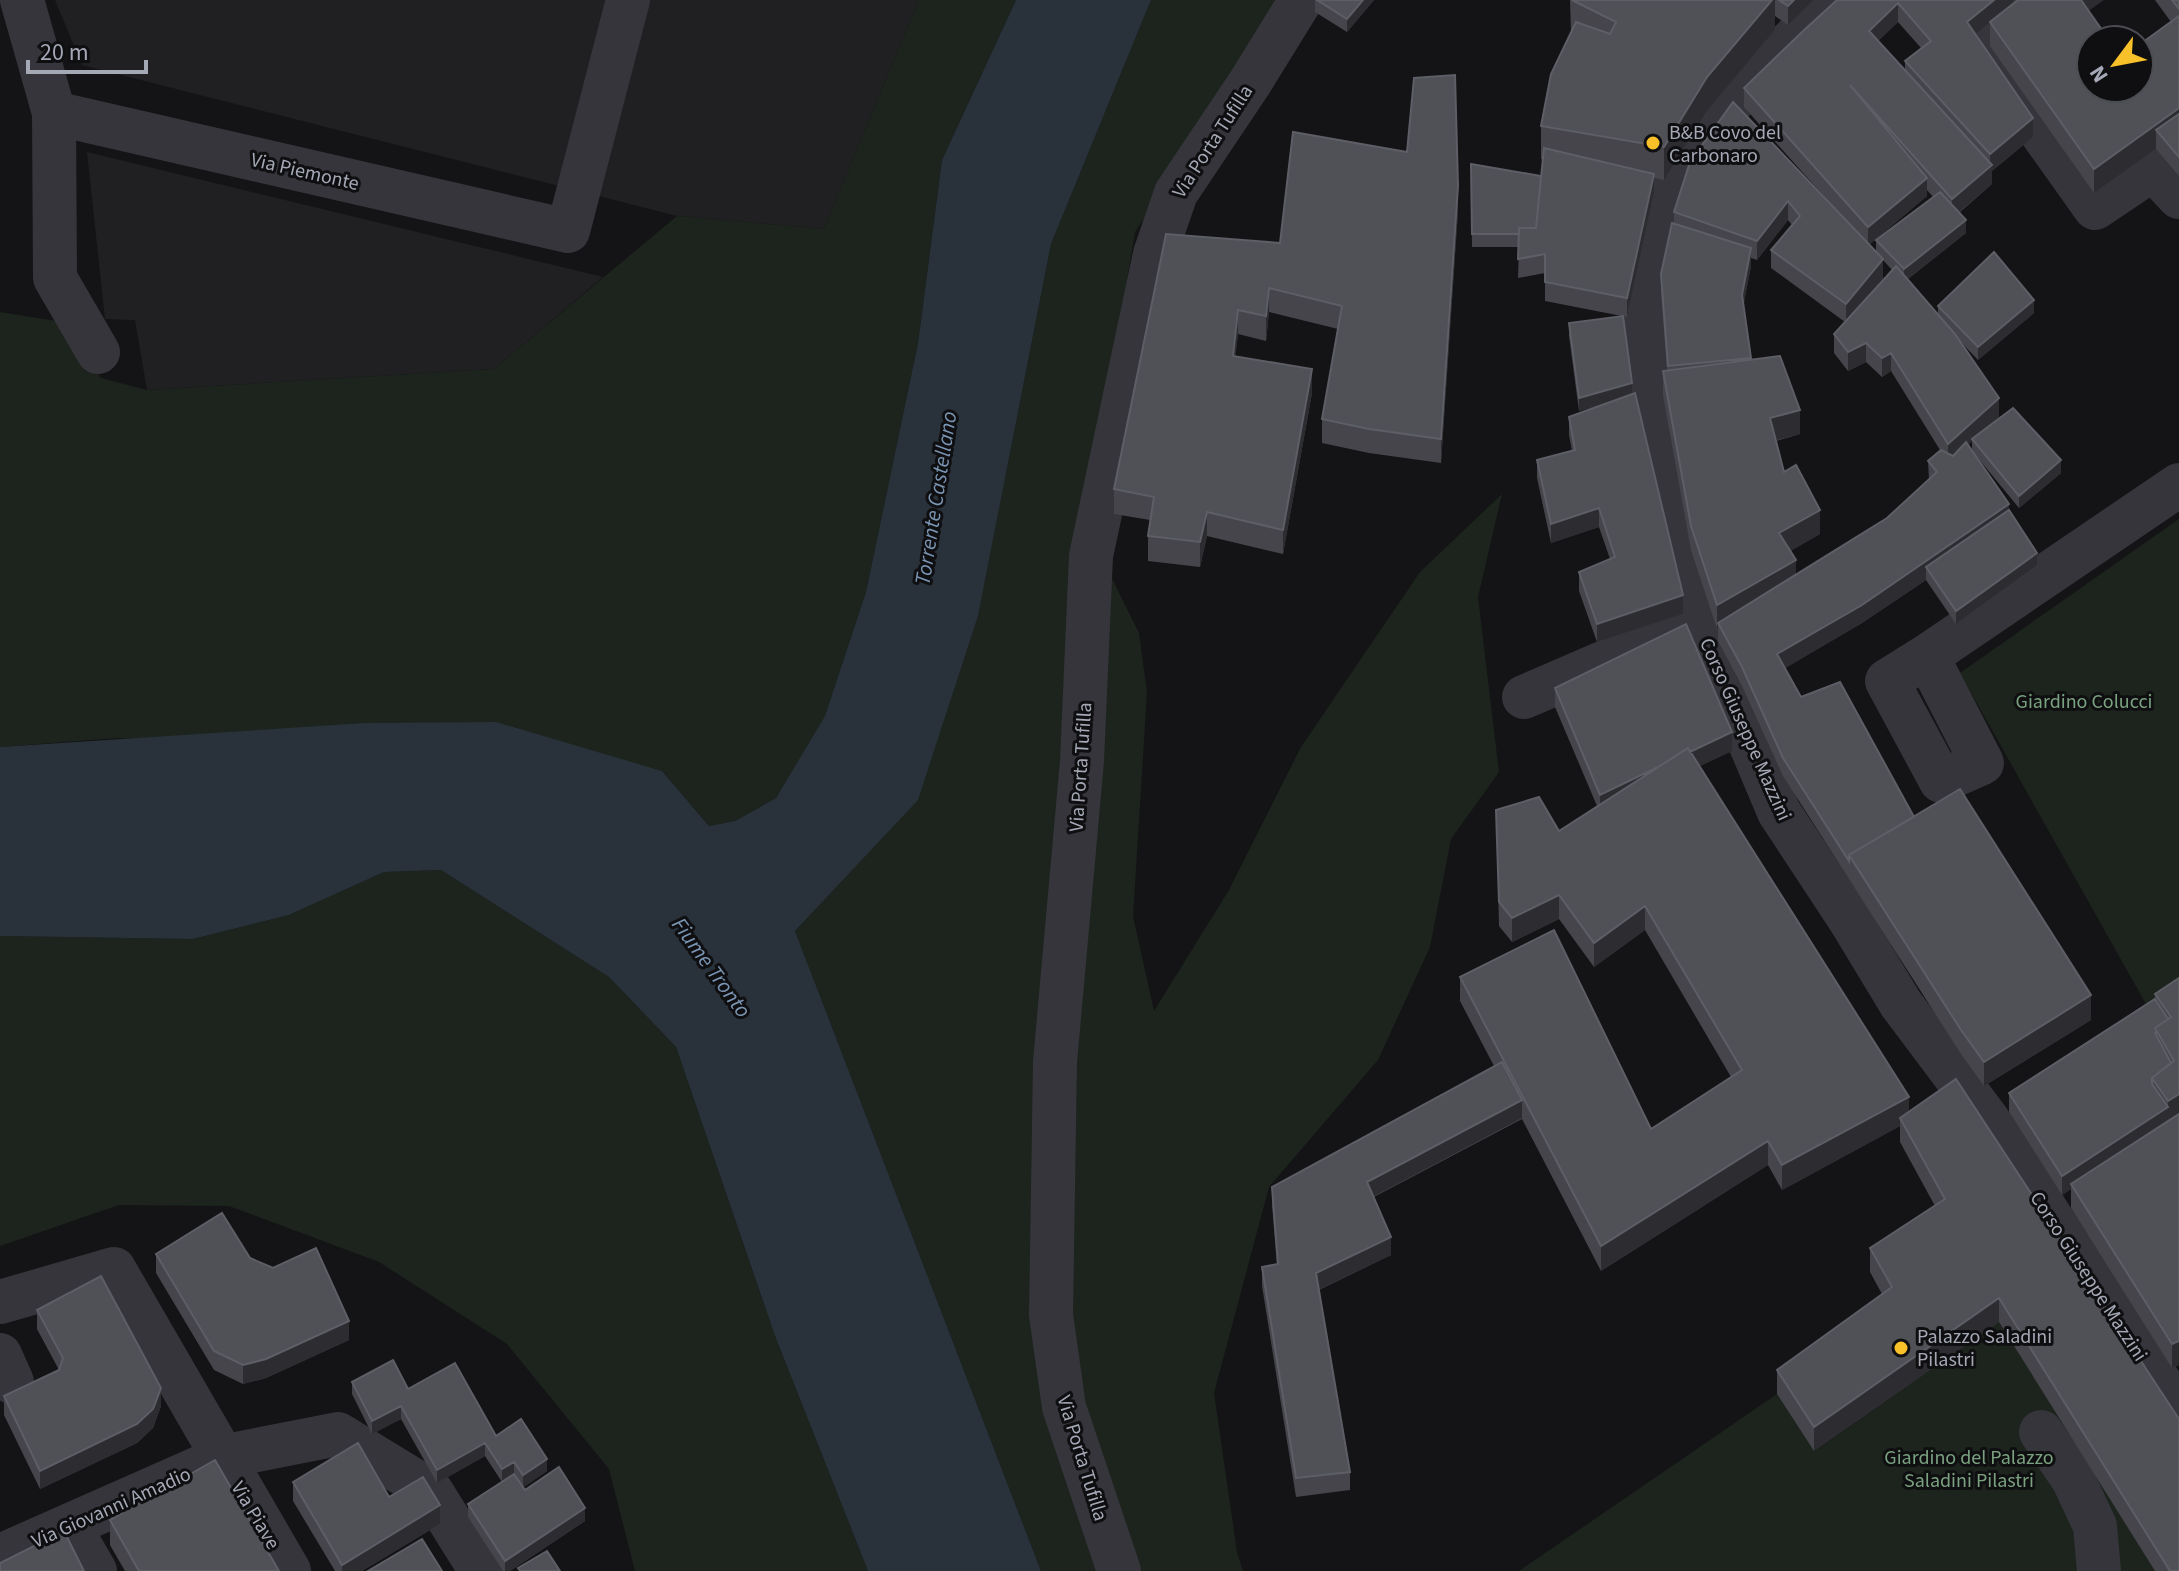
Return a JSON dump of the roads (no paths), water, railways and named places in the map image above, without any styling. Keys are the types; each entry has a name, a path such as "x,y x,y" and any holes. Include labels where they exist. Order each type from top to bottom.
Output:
{"street":[{"path":"22,0 54,113 55,278 98,352"},
{"name":"Via Piemonte","path":"54,113 568,231 628,0"},
{"name":"Via Porta Tufilla","path":"1119,1571 1064,1407 1051,1315 1055,1062 1082,761 1091,556 1155,254 1176,193 1301,0"},
{"name":"Corso Giuseppe Mazzini","path":"1832,0 1721,113 1663,198 1642,324 1669,507 1699,622 1779,812 1901,1004 1988,1120 2063,1207 2173,1391"},
{"path":"2022,0 2026,6 1977,42 2095,208 2153,169 2179,197"},
{"path":"1927,656 2179,485"},
{"path":"1524,697 1699,622"},
{"path":"1988,1120 2026,1096"},
{"name":"Via Piave","path":"0,1302 114,1269 289,1571"},
{"path":"2041,1432 2073,1479 2095,1526 2102,1571"},
{"name":"Via Giovanni Amadio","path":"0,1556 222,1458 338,1434 431,1491 481,1571"},
{"path":"69,1526 95,1571"},
{"path":"2102,1571 2135,1537"}],"water":[{"path":"1016,0 1151,0 1051,244 978,616 918,800 795,931 1041,1571 868,1571 775,1336 676,1047 609,977 441,870 384,872 289,915 193,939 0,936 0,747 365,723 496,722 662,771 709,826 735,821 776,798 825,716 866,592 918,343 942,160"}],"place":[{"name":"B&B Covo del Carbonaro","path":"1653,143"},
{"name":"Palazzo Saladini Pilastri","path":"1901,1348"}],"water label":[{"name":"Torrente Castellano","path":"935,498"},
{"name":"Fiume Tronto","path":"712,967"}],"park label":[{"name":"Giardino Colucci","path":"2084,701"},
{"name":"Giardino del Palazzo Saladini Pilastri","path":"1969,1468"}]}
